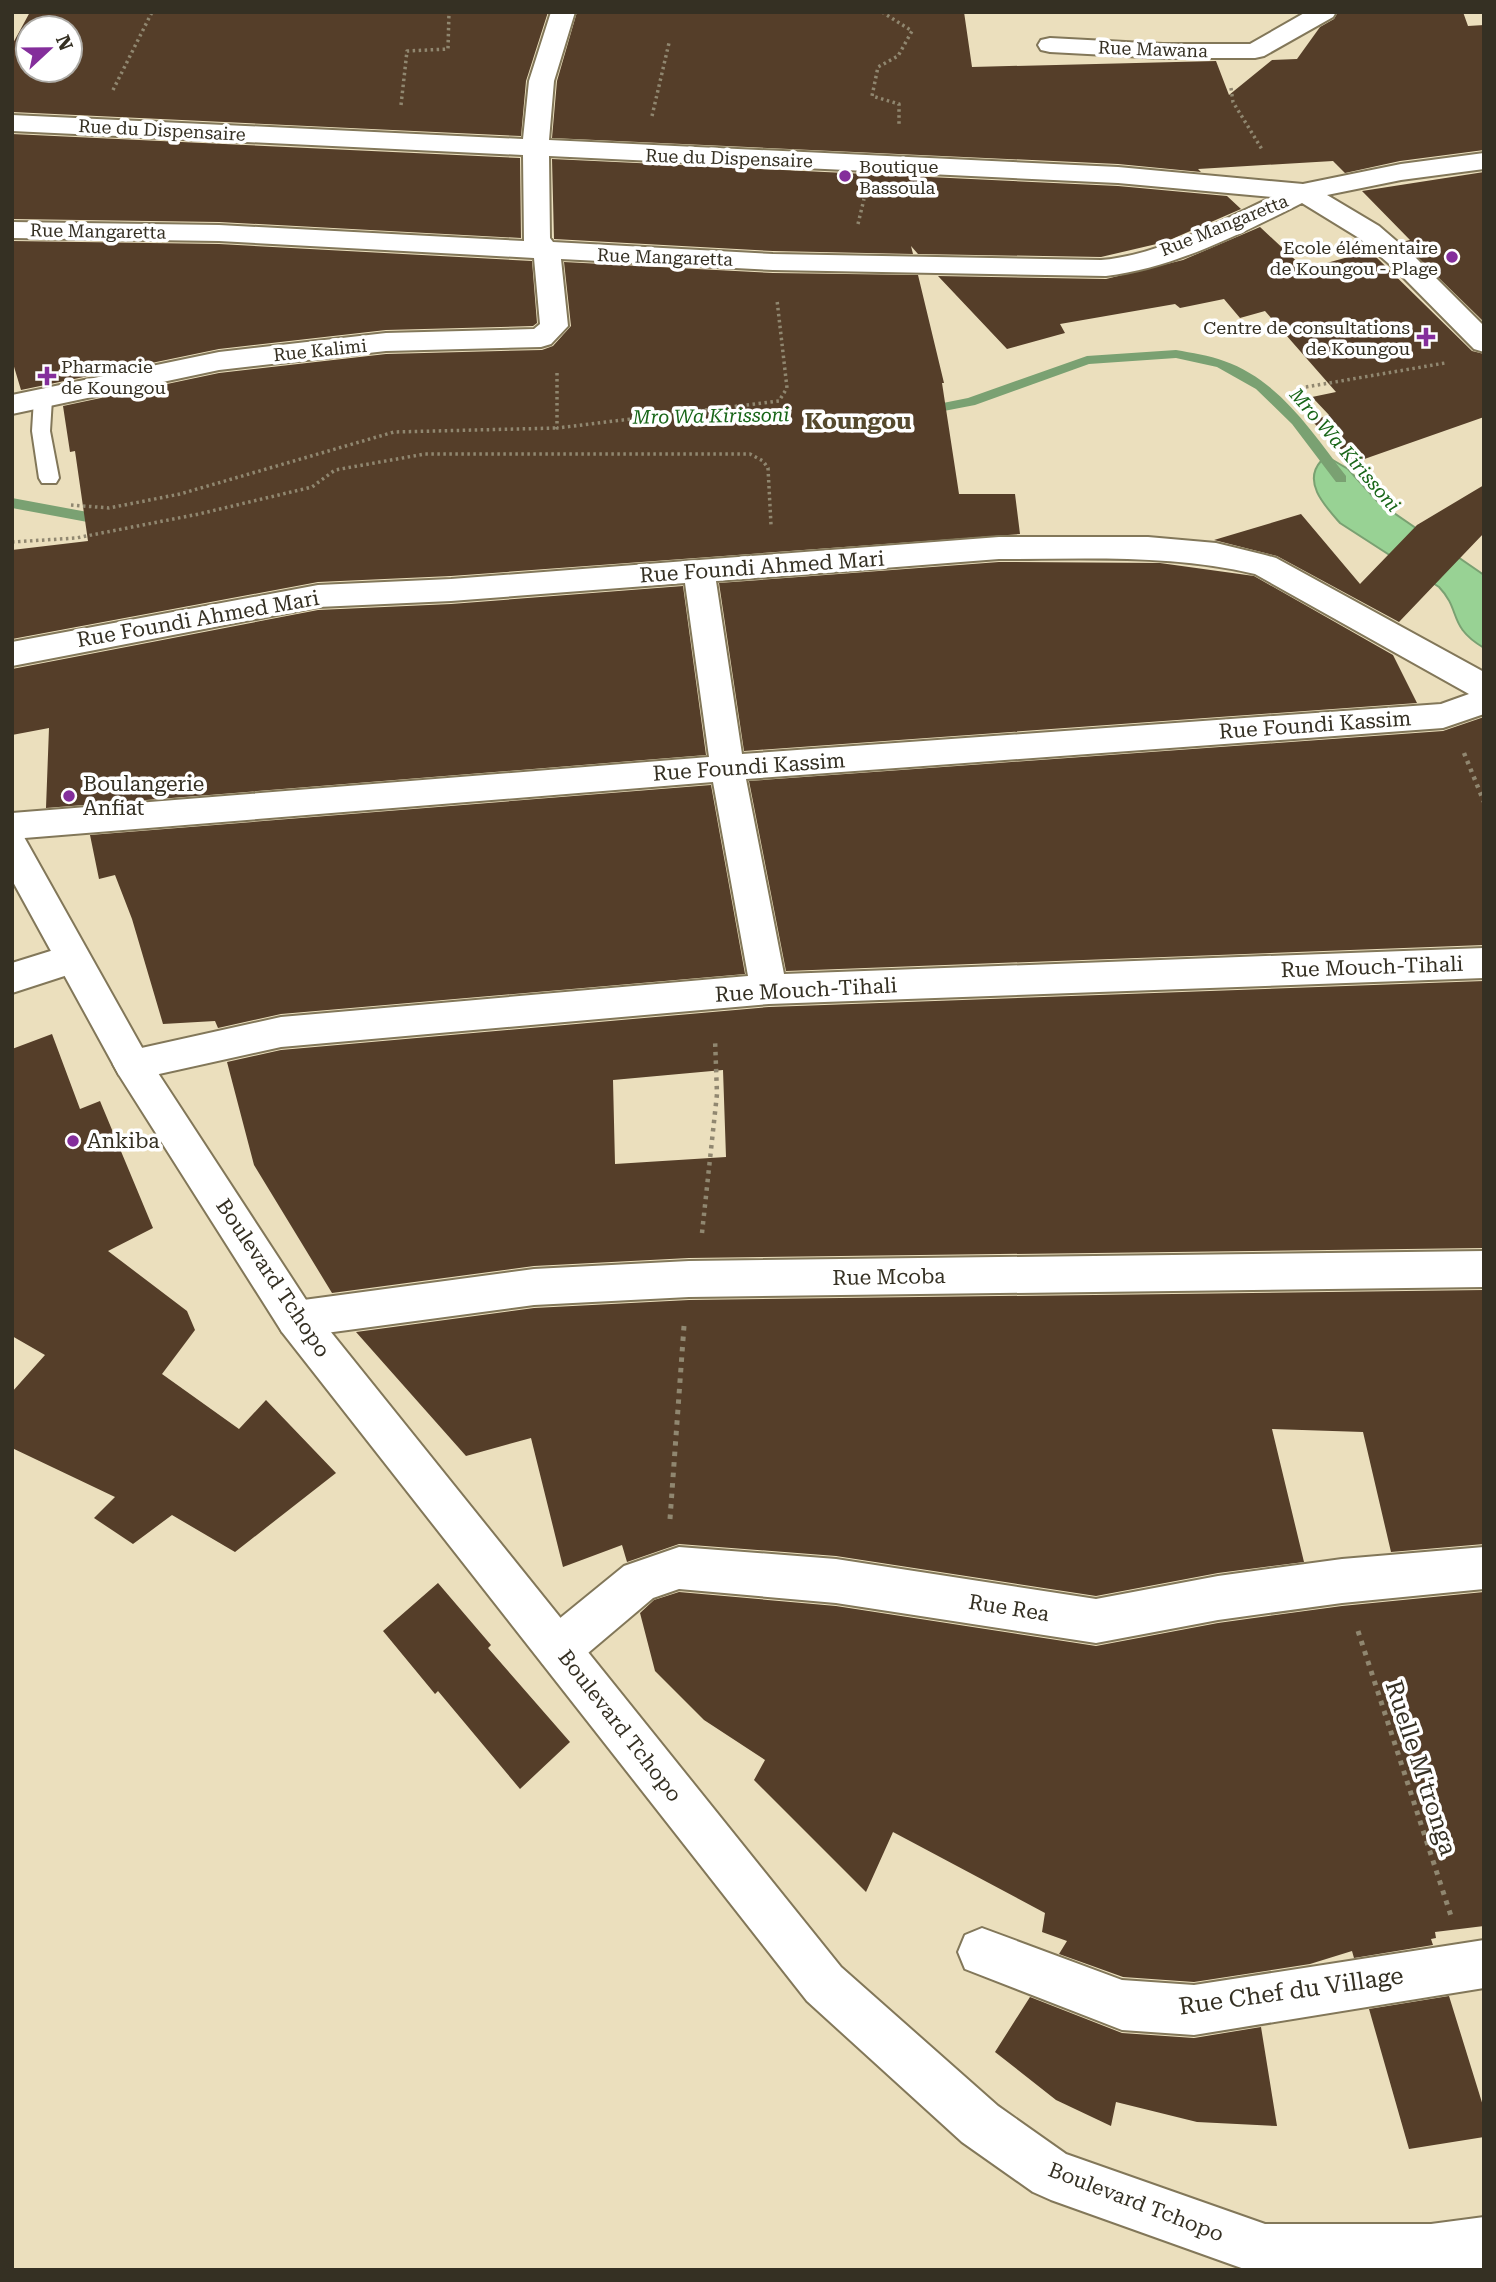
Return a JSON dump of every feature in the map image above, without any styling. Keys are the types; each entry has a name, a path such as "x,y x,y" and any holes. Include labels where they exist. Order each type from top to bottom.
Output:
{"street":[{"path":"541,338 554,326 547,252 536,239 540,91 563,12"},
{"name":"Rue Mawana","path":"1050,46 1163,51 1255,51 1324,12"},
{"name":"Rue du Dispensaire","path":"12,123 537,150 1118,175 1303,192 1401,172 1484,161"},
{"path":"1303,192 1370,232 1405,262 1484,343"},
{"name":"Rue Mangaretta","path":"12,230 219,233 773,262 1073,269 1116,266 1216,232 1303,192"},
{"name":"Rue Kalimi","path":"12,405 232,359 386,342 541,338"},
{"name":"Rue Foundi Ahmed Mari","path":"12,654 318,596 451,590 999,548 1148,548 1216,554 1265,566 1484,687"},
{"path":"699,571 727,768 769,989"},
{"name":"Rue Foundi Kassim","path":"12,826 727,768 1443,716 1484,701"},
{"name":"Boulevard Tchopo","path":"12,847 132,1064 296,1319 824,1984 980,2124 1051,2174 1265,2250 1431,2250 1484,2243"},
{"path":"12,978 73,959"},
{"name":"Rue Mouch-Tihali","path":"132,1064 281,1032 769,989 1484,963"},
{"name":"Rue Mcoba","path":"296,1319 534,1287 689,1279 1484,1269"},
{"name":"Rue Rea","path":"559,1648 640,1581 680,1568 836,1581 1096,1621 1218,1598 1342,1581 1484,1568"},
{"name":"Rue Chef du Village","path":"982,1952 1122,2005 1194,2010 1476,1965"}],"lane":[{"path":"43,399 41,431 50,478"}],"path":[{"path":"94,127 152,12"},
{"path":"395,141 407,51 448,49 449,12"},
{"path":"848,262 884,164 899,104 894,100 872,96 878,67 898,56 912,31 882,12"},
{"path":"646,154 669,43"},
{"name":"Rue Mawana","path":"1255,51 1242,57 1229,71 1233,102 1267,156 1303,192"},
{"path":"50,478 58,499 70,505 108,508 180,494 394,432 557,428 779,401 787,388 773,262"},
{"path":"541,338 557,340 557,428"},
{"path":"1300,387 1457,360"},
{"path":"12,542 76,538 199,514 312,487 335,470 425,454 750,454 768,468 772,567"},
{"path":"1443,716 1458,738 1484,802"},
{"path":"680,1568 670,1523 689,1279 699,1263 717,1094 713,995"},
{"name":"Ruelle M'tronga","path":"1342,1581 1476,1965"}],"shaded area":[{"path":"1331,459 1348,469 1378,502 1484,575 1484,648 1465,633 1439,587 1340,523 1328,509 1318,494 1314,477 1321,461"}],"building":[{"path":"30,12 548,12 526,81 521,136 12,112 14,41 14,84 84,84 84,14 29,14"},
{"path":"577,12 964,12 972,67 1216,61 1229,95 1272,60 1297,59 1320,27 1334,19 1338,12 1463,12 1468,26 1484,25 1484,150 1400,161 1345,173 1333,161 1198,169 1201,172 1118,164 552,138 557,81"},
{"path":"12,134 520,158 521,238 219,222 12,219"},
{"path":"552,159 1118,186 1227,196 1241,209 1165,242 1101,257 918,254 911,246 913,254 773,251 554,239"},
{"name":"Ecole élémentaire de Koungou - Plage","path":"1484,172 1484,322 1402,242 1410,240 1362,191"},
{"path":"1260,227 1305,269 1370,251 1472,351 1484,354 1484,417 1353,463 1312,421 1329,415 1312,397 1336,392 1265,311 1240,318 1224,299 1180,308 1175,304 1060,324 1065,333 1007,349 938,276 1106,279 1183,260"},
{"path":"12,241 219,244 532,261 537,323 533,326 386,330 219,349 21,390 12,360"},
{"path":"564,262 773,273 918,275 944,383 959,494 1015,494 1020,534 451,576 318,582 12,639 12,550 88,541 75,451 70,452 63,406 219,373 386,354 542,350 553,346 571,326"},
{"path":"1484,485 1484,533 1399,622 1277,556 1214,540 1301,514 1360,584 1417,525"},
{"path":"999,562 1160,563 1254,576 1393,655 1417,703 744,751 719,583"},
{"path":"683,586 706,755 46,808 49,728 12,735 12,669 318,610 451,604"},
{"path":"1484,717 1484,945 786,971 749,781 1443,731"},
{"path":"711,785 745,974 281,1014 218,1028 215,1021 163,1024 132,919 115,875 99,879 90,835"},
{"path":"1484,981 1484,1248 689,1258 534,1266 332,1293 254,1165 227,1062 281,1050 769,1007","holes":["723,1070 726,1157 615,1164 613,1080"]},
{"path":"52,1034 80,1109 100,1101 153,1228 108,1251 187,1311 195,1330 162,1374 239,1429 266,1400 336,1473 235,1552 172,1515 133,1544 94,1518 115,1497 12,1448 12,1392 45,1355 12,1336 12,1049"},
{"path":"1484,1290 1484,1544 1391,1552 1363,1432 1272,1429 1304,1562 1218,1573 1096,1596 836,1556 679,1544 627,1562 622,1545 563,1567 531,1438 466,1456 356,1332 534,1308 689,1300"},
{"path":"438,1583 491,1645 488,1648 570,1742 520,1789 438,1691 435,1694 383,1631"},
{"path":"679,1592 836,1606 1096,1646 1218,1623 1342,1606 1484,1592 1484,1926 1435,1932 1436,1938 1431,1939 1433,1945 1354,1958 1352,1951 1310,1964 1194,1982 1123,1977 1059,1954 1067,1941 1042,1932 1045,1913 893,1832 866,1892 754,1780 765,1760 704,1720 655,1671 640,1613 654,1600"},
{"path":"1449,1996 1484,2109 1484,2137 1409,2149 1369,2009"},
{"path":"1030,1997 1122,2033 1194,2038 1261,2027 1277,2126 1197,2122 1116,2102 1111,2126 1056,2100 995,2052"}],"waterway":[{"name":"Mro Wa Kirissoni","path":"923,411 970,402 1087,360 1176,354 1221,364 1261,386 1297,421 1341,479"},
{"name":"Mro Wa Kirissoni","path":"12,503 109,521"}],"place":[{"name":"Boutique Bassoula","path":"845,176"},
{"name":"Ecole élémentaire de Koungou - Plage","path":"1452,257"},
{"name":"Centre de consultations de Koungou","path":"1426,337"},
{"name":"Pharmacie de Koungou","path":"47,376"},
{"name":"Boulangerie Anfiat","path":"69,796"},
{"name":"Ankiba","path":"73,1141"}],"district":[{"name":"Koungou","path":"858,421"}]}
